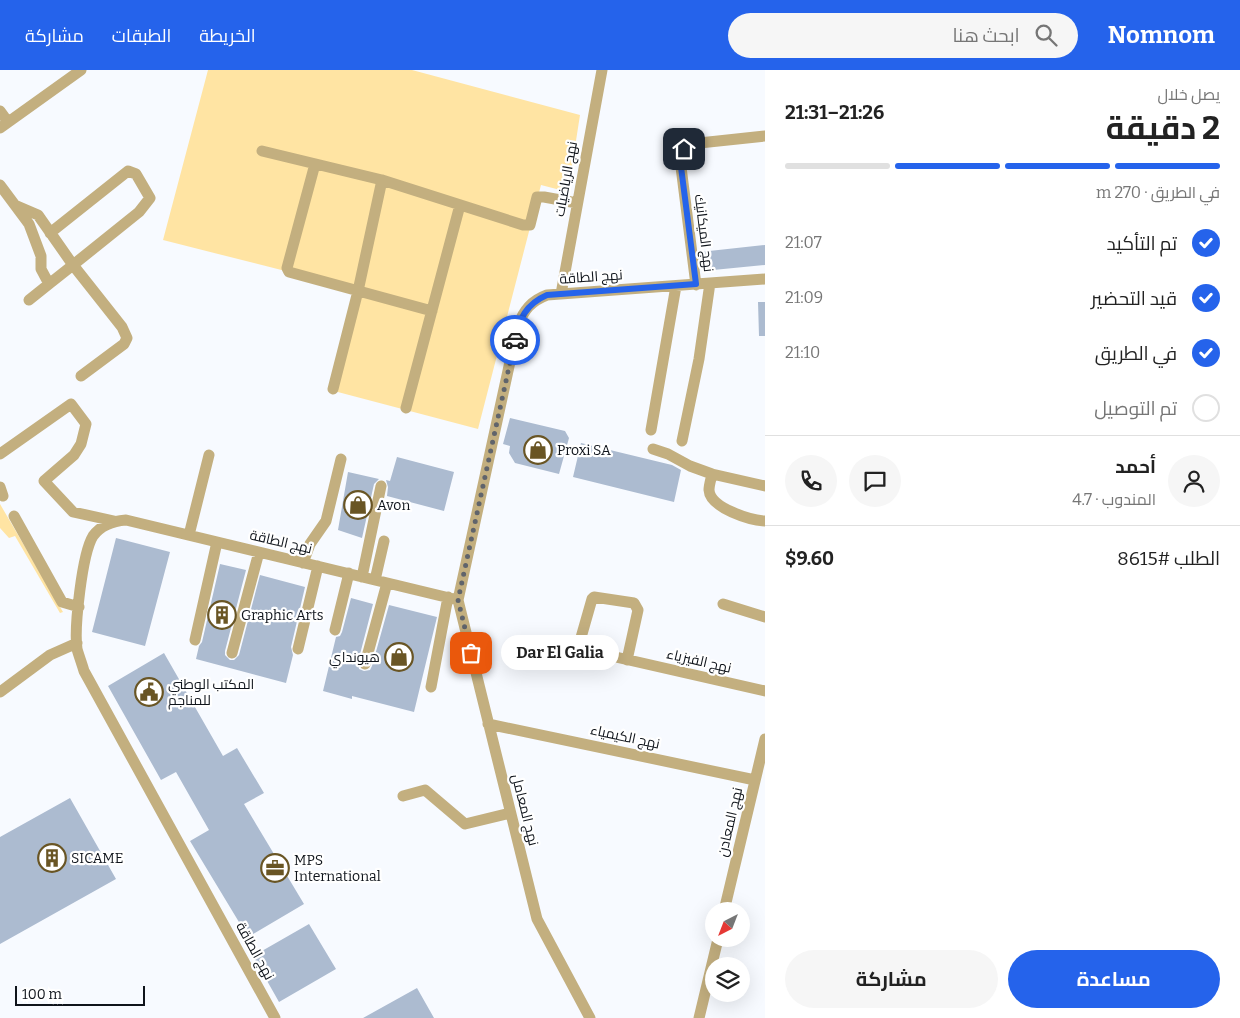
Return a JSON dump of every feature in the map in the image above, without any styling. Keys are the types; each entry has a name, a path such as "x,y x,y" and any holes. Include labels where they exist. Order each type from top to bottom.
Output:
{"street":[{"path":"0,111 4,125 80,70"},
{"name":"نهج الرياضيات","path":"561,294 602,70"},
{"name":"نهج الميكانيك","path":"696,284 681,167 684,149 690,144 765,136"},
{"path":"262,151 382,180 523,225 530,225 538,197 577,203"},
{"path":"315,164 287,268 289,272 432,311"},
{"path":"30,300 140,212 150,198 136,174 128,171 50,233"},
{"path":"334,390 382,180"},
{"path":"0,185 29,224 41,256 41,269 50,284"},
{"path":"406,408 460,205"},
{"path":"17,206 38,215 73,265 122,327 127,338 124,344 81,376"},
{"name":"نهج الطاقة","path":"275,1018 84,671 76,631 84,559 94,535 103,526 114,521 126,520 453,598 518,325 523,312 538,299 547,295 765,279"},
{"path":"682,441 699,359 710,283"},
{"path":"651,430 676,286"},
{"path":"0,454 71,404 86,424 81,444 74,455 44,481 73,512 114,521"},
{"path":"653,449 712,474 765,486"},
{"path":"189,535 210,455"},
{"path":"303,562 310,544 326,521 340,459"},
{"path":"712,474 709,490 712,499 724,509 765,521"},
{"path":"362,577 381,486"},
{"path":"14,516 62,602 79,607"},
{"path":"195,640 217,542"},
{"path":"375,580 384,542"},
{"path":"232,653 259,552"},
{"path":"298,649 318,566"},
{"path":"334,630 349,573"},
{"path":"364,664 387,583"},
{"name":"نهج الفيزياء","path":"627,660 638,610 636,605 634,603 594,597 580,641 581,646 585,650 627,660 765,691"},
{"path":"431,687 453,598"},
{"name":"نهج المعامل","path":"453,598 488,724 537,919 590,1018"},
{"path":"723,604 765,617"},
{"path":"0,692 50,655 77,643"},
{"name":"نهج الكيمياء","path":"488,724 755,780"},
{"name":"نهج المعادن","path":"726,902 765,739"},
{"path":"404,796 425,790 465,824 510,813"},
{"path":"699,1018 716,948"}],"shaded area":[{"path":"208,70 412,70 580,115 568,192 541,185 478,429 334,391 360,290 163,240"},
{"path":"0,504 63,612 60,613 15,536 9,538 0,528"}],"building":[{"path":"765,245 765,265 703,271 700,252"},
{"path":"758,302 765,302 765,336 759,336"},
{"name":"Proxi SA","path":"510,418 565,431 569,438 559,474 515,463 509,453 510,446 503,444"},
{"path":"581,443 672,465 681,470 674,502 573,477"},
{"path":"397,457 454,472 444,511 387,496 388,487 386,480 390,481"},
{"name":"Avon","path":"348,472 379,479 374,484 362,538 338,530"},
{"path":"116,538 170,552 145,646 92,632"},
{"path":"220,564 246,570 225,651 225,655 230,660 234,660 239,655 260,575 305,587 291,647 293,655 286,683 196,659 202,642"},
{"name":"هيونداي","path":"351,598 373,604 358,662 359,669 364,671 370,670 372,666 389,605 437,617 414,712 352,696 352,699 323,691 336,637 340,636 342,632"},
{"path":"164,653 223,756 237,748 264,793 244,804 304,904 248,937 190,841 209,830 176,772 161,780 108,686"},
{"name":"SICAME","path":"70,798 116,879 0,944 0,837"},
{"path":"309,924 336,969 279,1002 253,956"},
{"path":"417,988 434,1018 363,1018"}],"way so far":[{"path":"471,653 458,600 515,340"}],"place":[{"name":"Proxi SA","path":"538,450"},
{"name":"Avon","path":"358,505"},
{"name":"Graphic Arts","path":"222,615"},
{"name":"Dar El Galia","path":"471,653"},
{"name":"هيونداي","path":"399,657"},
{"name":"المكتب الوطني للمناجم","path":"149,692"},
{"name":"SICAME","path":"52,858"},
{"name":"MPS International","path":"275,868"}],"route":[{"path":"515,340 523,312 530,304 547,295 696,284 681,167 684,149"}]}
